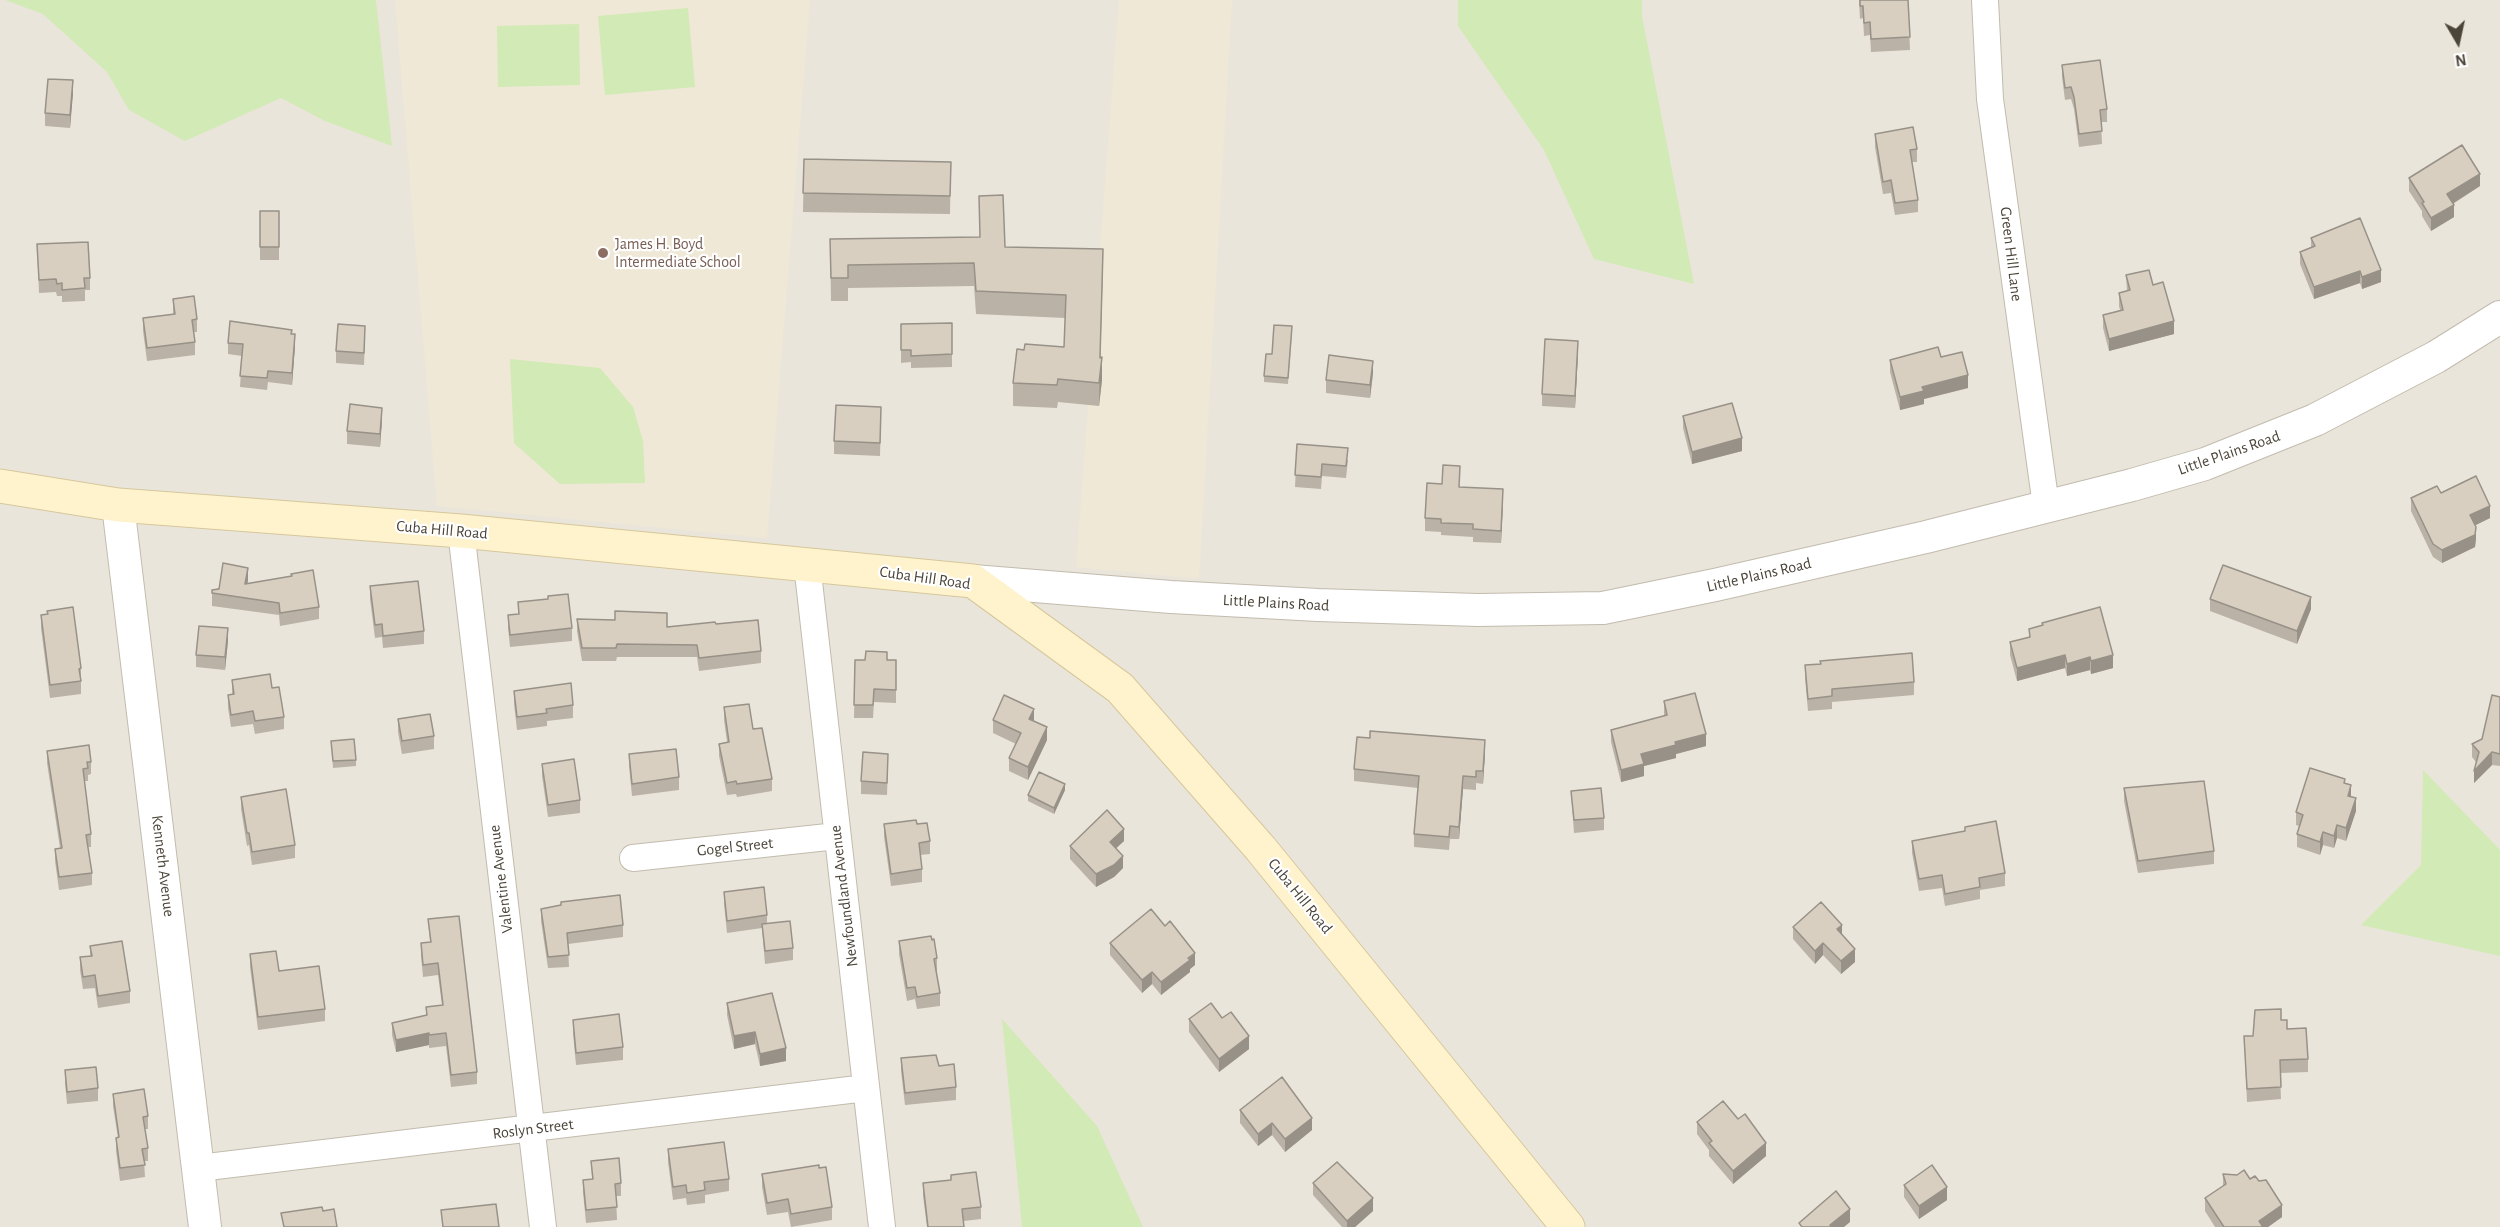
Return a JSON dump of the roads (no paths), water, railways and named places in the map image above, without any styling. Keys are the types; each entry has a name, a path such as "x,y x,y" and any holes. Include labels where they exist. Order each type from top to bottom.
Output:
{"main road":[{"name":"Cuba Hill Road","path":"0,486 118,505 460,531 973,581 1120,688 1262,849 1568,1227"}],"street":[{"name":"Green Hill Lane","path":"1984,0 1990,99 2046,506"},
{"name":"Little Plains Road","path":"973,581 1171,597 1318,605 1478,610 1603,608 1715,585 2046,506 2205,464 2315,420 2426,362 2500,316"},
{"name":"Kenneth Avenue","path":"118,505 205,1227"},
{"name":"Valentine Avenue","path":"460,531 543,1227"},
{"name":"Newfoundland Avenue","path":"807,564 882,1227"},
{"name":"Gogel Street","path":"633,858 837,836"},
{"name":"Roslyn Street","path":"199,1168 866,1088"}],"place":[{"name":"James H. Boyd Intermediate School","path":"603,253"}]}
